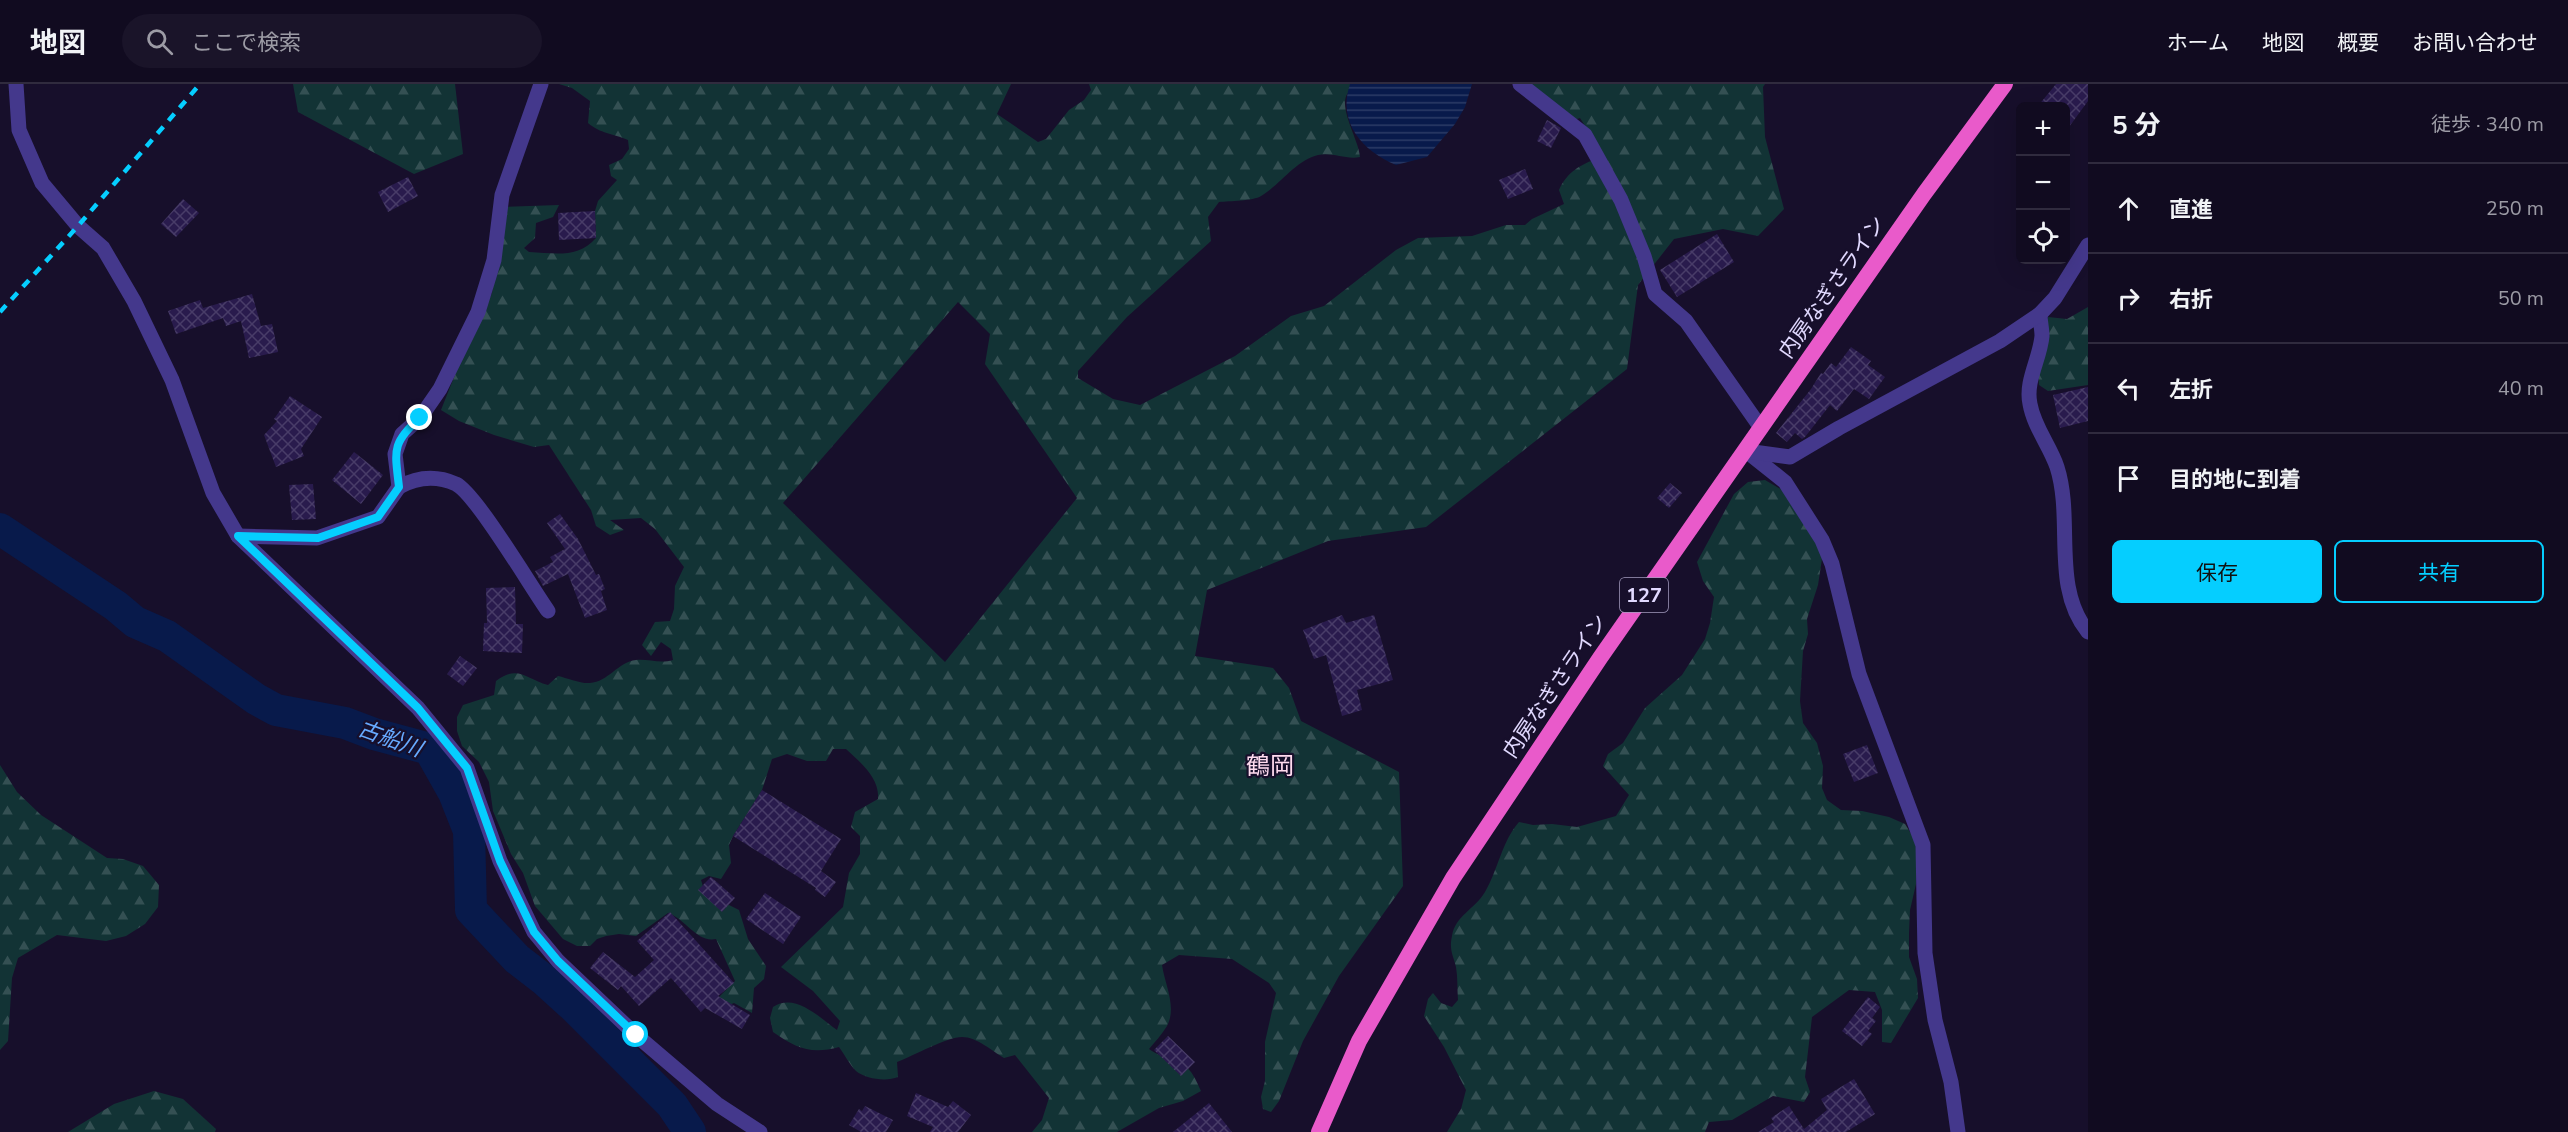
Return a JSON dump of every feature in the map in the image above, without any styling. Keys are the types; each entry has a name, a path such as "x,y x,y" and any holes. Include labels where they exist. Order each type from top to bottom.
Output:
{"highway":[{"name":"内房なぎさライン","path":"1319,1131 1359,1041 1453,878 1600,658 1924,194 2005,84"}],"street":[{"path":"16,84 19,130 42,183 78,226 103,248 134,301 172,380 213,493 238,536 418,708 467,768 500,861 534,932 558,961 636,1035 710,1097 760,1132"},
{"path":"399,487 395,454 402,434 420,418 440,389 478,312 494,260 502,195 541,84"},
{"path":"1521,84 1585,135 1621,200 1644,256 1655,294 1686,321 1761,429"},
{"path":"1746,451 1790,457 2000,341 2040,314 2055,298 2088,244"},
{"path":"2040,314 2042,336 2030,384 2030,404 2041,436 2057,468 2066,520 2065,548 2071,597 2078,617 2088,632"},
{"path":"1746,451 1785,483 1822,540 1832,564 1859,674 1923,845 1925,953 1935,1020 1951,1082 1958,1132"},
{"path":"238,536 318,538 378,517 399,487 415,479 435,478 457,485 468,495 493,528 548,611"}],"green space":[{"path":"293,84 455,84 463,154 414,174 298,112"},
{"path":"559,84 1011,84 997,114 1038,142 1046,139 1069,110 1084,100 1091,90 1089,84 1360,84 1348,93 1345,106 1360,157 1318,155 1302,162 1257,198 1219,202 1208,217 1211,241 1127,317 1078,371 1078,378 1113,399 1140,405 1235,356 1291,316 1324,306 1396,250 1418,238 1472,236 1506,225 1525,225 1532,219 1564,204 1559,190 1566,178 1580,166 1598,158 1589,132 1580,118 1571,121 1526,84 1765,84 1763,87 1765,137 1784,209 1758,236 1723,229 1674,239 1638,285 1627,369 1426,527 1328,541 1207,590 1195,656 1273,668 1289,688 1301,721 1399,772 1403,886 1339,976 1303,1041 1279,1101 1271,1112 1263,1109 1261,1097 1265,1081 1265,1042 1276,993 1269,983 1232,959 1179,955 1162,965 1171,1004 1170,1019 1149,1049 1185,1066 1201,1091 1183,1101 1159,1108 1117,1132 1032,1132 1042,1120 1049,1098 1015,1055 1004,1058 979,1042 968,1038 948,1040 897,1062 898,1077 882,1079 871,1078 856,1071 839,1047 812,1050 797,1046 773,1032 770,1018 773,1007 781,1003 807,1008 837,1030 840,1021 813,991 781,967 843,907 849,873 860,854 860,836 851,827 855,812 878,799 878,791 872,777 846,749 833,749 826,761 807,761 787,754 772,759 762,790 729,845 731,863 721,879 709,876 701,880 705,893 739,910 748,939 766,966 764,979 754,988 752,1013 734,1003 724,1007 710,1006 735,981 716,939 703,938 675,916 668,913 636,936 619,934 606,936 597,939 590,946 577,946 563,939 535,906 523,873 511,854 493,811 489,782 479,762 462,746 457,731 457,717 463,705 494,695 496,681 510,674 522,674 548,685 558,676 590,683 636,660 664,662 673,660 671,649 661,642 651,656 642,645 655,622 670,621 674,609 675,586 684,567 655,529 641,518 610,520 624,530 610,535 596,526 591,510 549,445 534,447 494,435 459,421 441,410 466,347 492,293 504,207 559,205 553,217 536,223 535,238 524,248 529,252 556,254 573,252 589,245 596,238 595,211 598,201 617,180 611,176 609,165 622,159 629,149 628,140 602,131 588,123 590,101 572,88","holes":["958,302 990,334 985,364 1077,498 945,662 783,503"]},
{"path":"2088,307 2088,385 2048,391 2039,385 2038,372 2048,317 2067,319"},
{"path":"1765,480 1784,491 1823,552 1818,585 1807,619 1808,634 1803,651 1800,701 1803,723 1817,743 1823,766 1822,788 1827,800 1841,810 1862,811 1889,817 1905,824 1918,845 1916,884 1910,910 1909,957 1917,979 1918,998 1891,1043 1882,1042 1882,1010 1875,992 1849,990 1812,1017 1805,1077 1810,1092 1804,1102 1773,1096 1732,1120 1709,1122 1705,1132 1447,1132 1461,1109 1466,1090 1444,1047 1424,1016 1428,999 1433,993 1441,1003 1452,1007 1458,1000 1457,971 1451,945 1454,929 1485,892 1508,838 1519,822 1577,827 1616,816 1629,795 1603,766 1608,754 1623,743 1645,708 1682,675 1705,639 1714,597 1703,581 1697,562 1734,494 1748,482"},
{"path":"0,765 17,792 41,815 107,858 123,859 143,866 159,885 158,907 145,924 126,936 106,941 57,935 18,958 12,978 8,1041 0,1050"},
{"path":"154,1091 183,1099 216,1129 215,1132 68,1132 114,1104"}],"water":[{"path":"1350,84 1472,84 1465,107 1455,124 1427,157 1396,165 1373,152 1355,134 1347,111"}],"building":[{"path":"2056,84 2088,84 2088,101 2070,126 2070,102 2041,102"},
{"path":"1547,120 1561,128 1551,148 1537,141"},
{"path":"1525,169 1533,189 1508,199 1499,180"},
{"path":"408,177 418,196 388,212 378,192"},
{"path":"183,199 199,213 176,237 161,224"},
{"path":"595,211 596,238 559,240 558,213"},
{"path":"1717,234 1734,262 1677,297 1660,270"},
{"path":"252,294 261,326 272,324 278,352 249,358 241,321 226,326 223,318 176,334 168,311 200,300 203,308"},
{"path":"1851,347 1871,361 1868,365 1885,377 1869,399 1854,389 1837,411 1830,405 1805,437 1802,439 1795,433 1787,442 1776,433 1821,373 1823,374 1831,363 1836,367"},
{"path":"2088,387 2088,421 2060,428 2053,395"},
{"path":"290,396 322,417 301,449 304,456 276,467 264,435 277,421 274,419"},
{"path":"354,452 383,475 361,504 332,480"},
{"path":"1670,483 1682,493 1669,508 1657,498"},
{"path":"313,484 316,519 292,520 289,485"},
{"path":"560,514 578,539 596,575 599,574 605,589 601,591 607,610 585,618 568,574 543,586 535,571 553,562 550,557 565,549 547,523"},
{"path":"515,587 516,624 523,624 522,653 483,651 484,623 487,623 486,588"},
{"path":"1342,615 1346,623 1374,615 1393,680 1357,690 1362,710 1342,716 1326,655 1314,659 1303,630"},
{"path":"460,656 477,668 463,686 447,674"},
{"path":"1867,745 1878,773 1854,782 1843,754"},
{"path":"762,790 841,839 821,871 836,882 825,897 815,890 816,888 733,836"},
{"path":"711,877 735,898 722,912 698,890"},
{"path":"765,893 801,917 783,944 746,919"},
{"path":"670,912 734,983 718,996 750,1015 742,1029 705,1008 701,1012 671,978 639,1006 621,986 618,990 590,968 603,952 635,977 654,960 637,941"},
{"path":"1868,997 1880,1007 1872,1018 1876,1021 1868,1031 1872,1034 1862,1046 1842,1031"},
{"path":"1168,1036 1195,1062 1181,1076 1154,1050"},
{"path":"1854,1079 1875,1114 1846,1132 1758,1132 1774,1122 1771,1118 1789,1106 1804,1129 1827,1110 1821,1099"},
{"path":"916,1093 948,1107 953,1101 971,1115 958,1132 930,1132 933,1127 907,1116"},
{"path":"1209,1103 1232,1132 1173,1132"},
{"path":"865,1106 893,1120 886,1132 861,1132 849,1125 859,1109 862,1111"}],"waterway":[{"name":"古船川","path":"0,529 116,606 135,622 167,636 256,699 276,710 345,723 374,734 426,748 431,752 454,793 469,831 471,910 517,959 574,1007 672,1105 690,1132"}],"railway":[{"path":"0,312 78,226 200,84"}],"district":[{"name":"鶴岡","path":"1270,766"}],"route":[{"path":"420,418 402,434 395,454 399,487 378,517 318,538 238,536 418,708 467,768 500,861 534,932 558,961 636,1035"}]}
